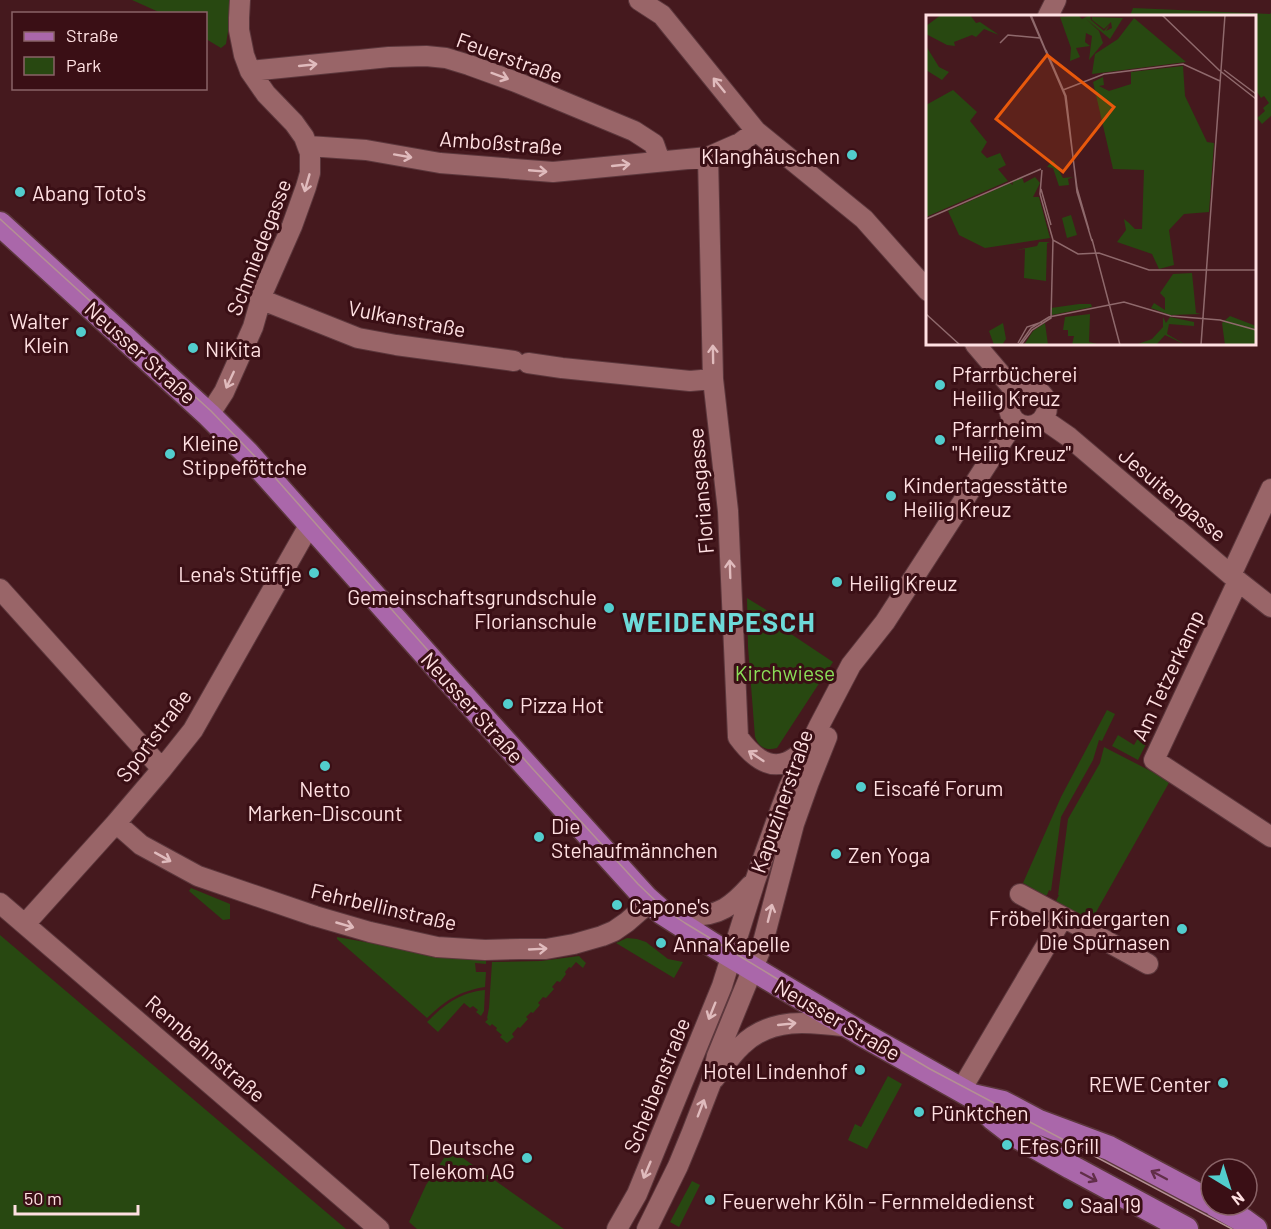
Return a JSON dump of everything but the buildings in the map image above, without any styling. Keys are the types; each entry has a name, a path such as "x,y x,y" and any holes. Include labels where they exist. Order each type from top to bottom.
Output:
{"main road":[{"name":"Neusser Straße","path":"0,224 209,415 254,460 446,678 656,908 852,1028 967,1093 1003,1103 1039,1122 1109,1149 1199,1196"},
{"name":"Neusser Straße","path":"967,1093 1015,1135 1186,1229"},
{"path":"1238,1217 1256,1229"}],"street":[{"path":"240,0 239,30 244,55 250,70 266,94 299,130 308,146"},
{"path":"639,0 664,8 756,130 864,219 923,278"},
{"path":"1048,15 1056,0"},
{"name":"Feuerstraße","path":"250,70 398,56 446,58 516,82 634,131 654,144 660,161"},
{"name":"Amboßstraße","path":"308,146 366,150 440,163 553,172 708,157 741,143 756,130"},
{"name":"Schmiedegasse","path":"209,415 224,392 247,343 260,299 292,226 310,173 311,161 308,146"},
{"name":"Floriansgasse","path":"708,157 713,379 728,511 738,737 747,749 759,759 769,763 786,762 808,749"},
{"name":"Vulkanstraße","path":"260,299 358,338 396,345 690,381 713,379"},
{"path":"976,345 1016,392"},
{"path":"1024,388 1041,393 1047,405 1047,412 1043,418 1030,426 1015,421 1009,409 1012,396 1024,388"},
{"name":"Jesuitengasse","path":"1043,418 1069,437 1271,607"},
{"name":"Kapuzinerstraße","path":"731,956 755,880 789,787 851,665 885,622 1015,421"},
{"path":"1235,578 1271,489"},
{"name":"Sportstraße","path":"25,924 116,823 193,730 310,524"},
{"name":"Am Tetzerkamp","path":"1235,578 1154,760 1271,837"},
{"path":"0,589 162,769"},
{"name":"Kapuzinerstraße","path":"752,968 762,946 794,824 809,782 845,699 885,622"},
{"name":"Fehrbellinstraße","path":"116,823 141,845 198,876 315,916 370,932 437,947 485,950 546,949 574,945 602,936 656,908"},
{"name":"Kapuzinerstraße","path":"656,908 673,916 714,914 732,905 755,880"},
{"path":"1020,894 1148,964"},
{"name":"Rennbahnstraße","path":"0,903 380,1229"},
{"path":"967,1093 1064,917"},
{"name":"Scheibenstraße","path":"617,1229 637,1194 651,1162 722,986 731,956"},
{"path":"647,1229 678,1166 711,1083 717,1056 752,968"},
{"path":"711,1083 741,1045 768,1027 803,1023 852,1028"}],"green space":[{"path":"132,0 233,0 226,44 221,48 207,40 207,12 159,12"},
{"path":"1133,8 1271,13 1271,116 1262,124 1257,118 1265,111 1263,108 1269,103 1264,96 1261,98 1256,90 1256,15 1130,15"},
{"name":"Kirchwiese","path":"747,598 773,614 772,618 789,628 788,632 833,662 777,748 773,749 761,746 755,737 748,647"},
{"path":"1107,710 1115,714 1102,741 1099,740 1093,760 1061,817 1051,891 1049,890 1047,895 1044,895 1023,883 1061,797"},
{"path":"1118,735 1134,745 1138,738 1146,744 1138,760 1112,746"},
{"path":"1104,747 1170,781 1091,921 1056,901 1059,895 1068,819 1100,763"},
{"path":"191,888 230,904 230,919 223,920 189,891"},
{"path":"0,935 346,1229 0,1229"},
{"path":"337,937 455,958 486,961 486,964 475,963 476,972 486,972 485,987 453,998 427,1018"},
{"path":"627,938 646,942 668,959 683,962 674,978 616,943"},
{"path":"579,956 586,963 583,968 576,962 571,968 569,967 560,982 557,981 552,987 554,989 546,998 543,997 538,1003 540,1005 526,1017 528,1019 520,1028 518,1027 512,1034 514,1037 507,1043 500,1037 502,1035 496,1030 497,1028 485,1022 488,1019 492,962 541,961"},
{"path":"485,990 484,1011 481,1016 473,1006 470,1008 464,1003 438,1032 427,1022 453,1000"},
{"path":"888,1076 902,1084 867,1149 848,1140 855,1124 861,1127"},
{"path":"450,1149 564,1229 417,1229 409,1222 426,1185"},
{"path":"692,1181 700,1185 679,1227 670,1222"}],"tram line":[{"path":"0,219 211,411 270,472 532,768 638,884 664,909 930,1069 1232,1229"}],"place":[{"name":"Klanghäuschen","path":"852,155"},
{"name":"Abang Toto's","path":"20,192"},
{"name":"Walter Klein","path":"81,332"},
{"name":"NiKita","path":"193,348"},
{"name":"Pfarrbücherei Heilig Kreuz","path":"940,385"},
{"name":"Pfarrheim \"Heilig Kreuz\"","path":"940,440"},
{"name":"Kleine Stippeföttche","path":"170,454"},
{"name":"Kindertagesstätte Heilig Kreuz","path":"891,496"},
{"name":"Lena's Stüffje","path":"314,573"},
{"name":"Heilig Kreuz","path":"837,582"},
{"name":"Gemeinschaftsgrundschule Florianschule","path":"609,608"},
{"name":"Pizza Hot","path":"508,704"},
{"name":"Netto Marken-Discount","path":"325,766"},
{"name":"Eiscafé Forum","path":"861,787"},
{"name":"Die Stehaufmännchen","path":"539,837"},
{"name":"Zen Yoga","path":"836,854"},
{"name":"Capone's","path":"617,905"},
{"name":"Fröbel Kindergarten Die Spürnasen","path":"1182,929"},
{"name":"Anna Kapelle","path":"661,943"},
{"name":"Hotel Lindenhof","path":"860,1070"},
{"name":"REWE Center","path":"1223,1083"},
{"name":"Pünktchen","path":"919,1112"},
{"name":"Efes Grill","path":"1007,1145"},
{"name":"Deutsche Telekom AG","path":"527,1158"},
{"name":"Feuerwehr Köln - Fernmeldedienst","path":"710,1200"},
{"name":"Saal 19","path":"1068,1204"}],"district":[{"name":"WEIDENPESCH","path":"719,621"}]}
